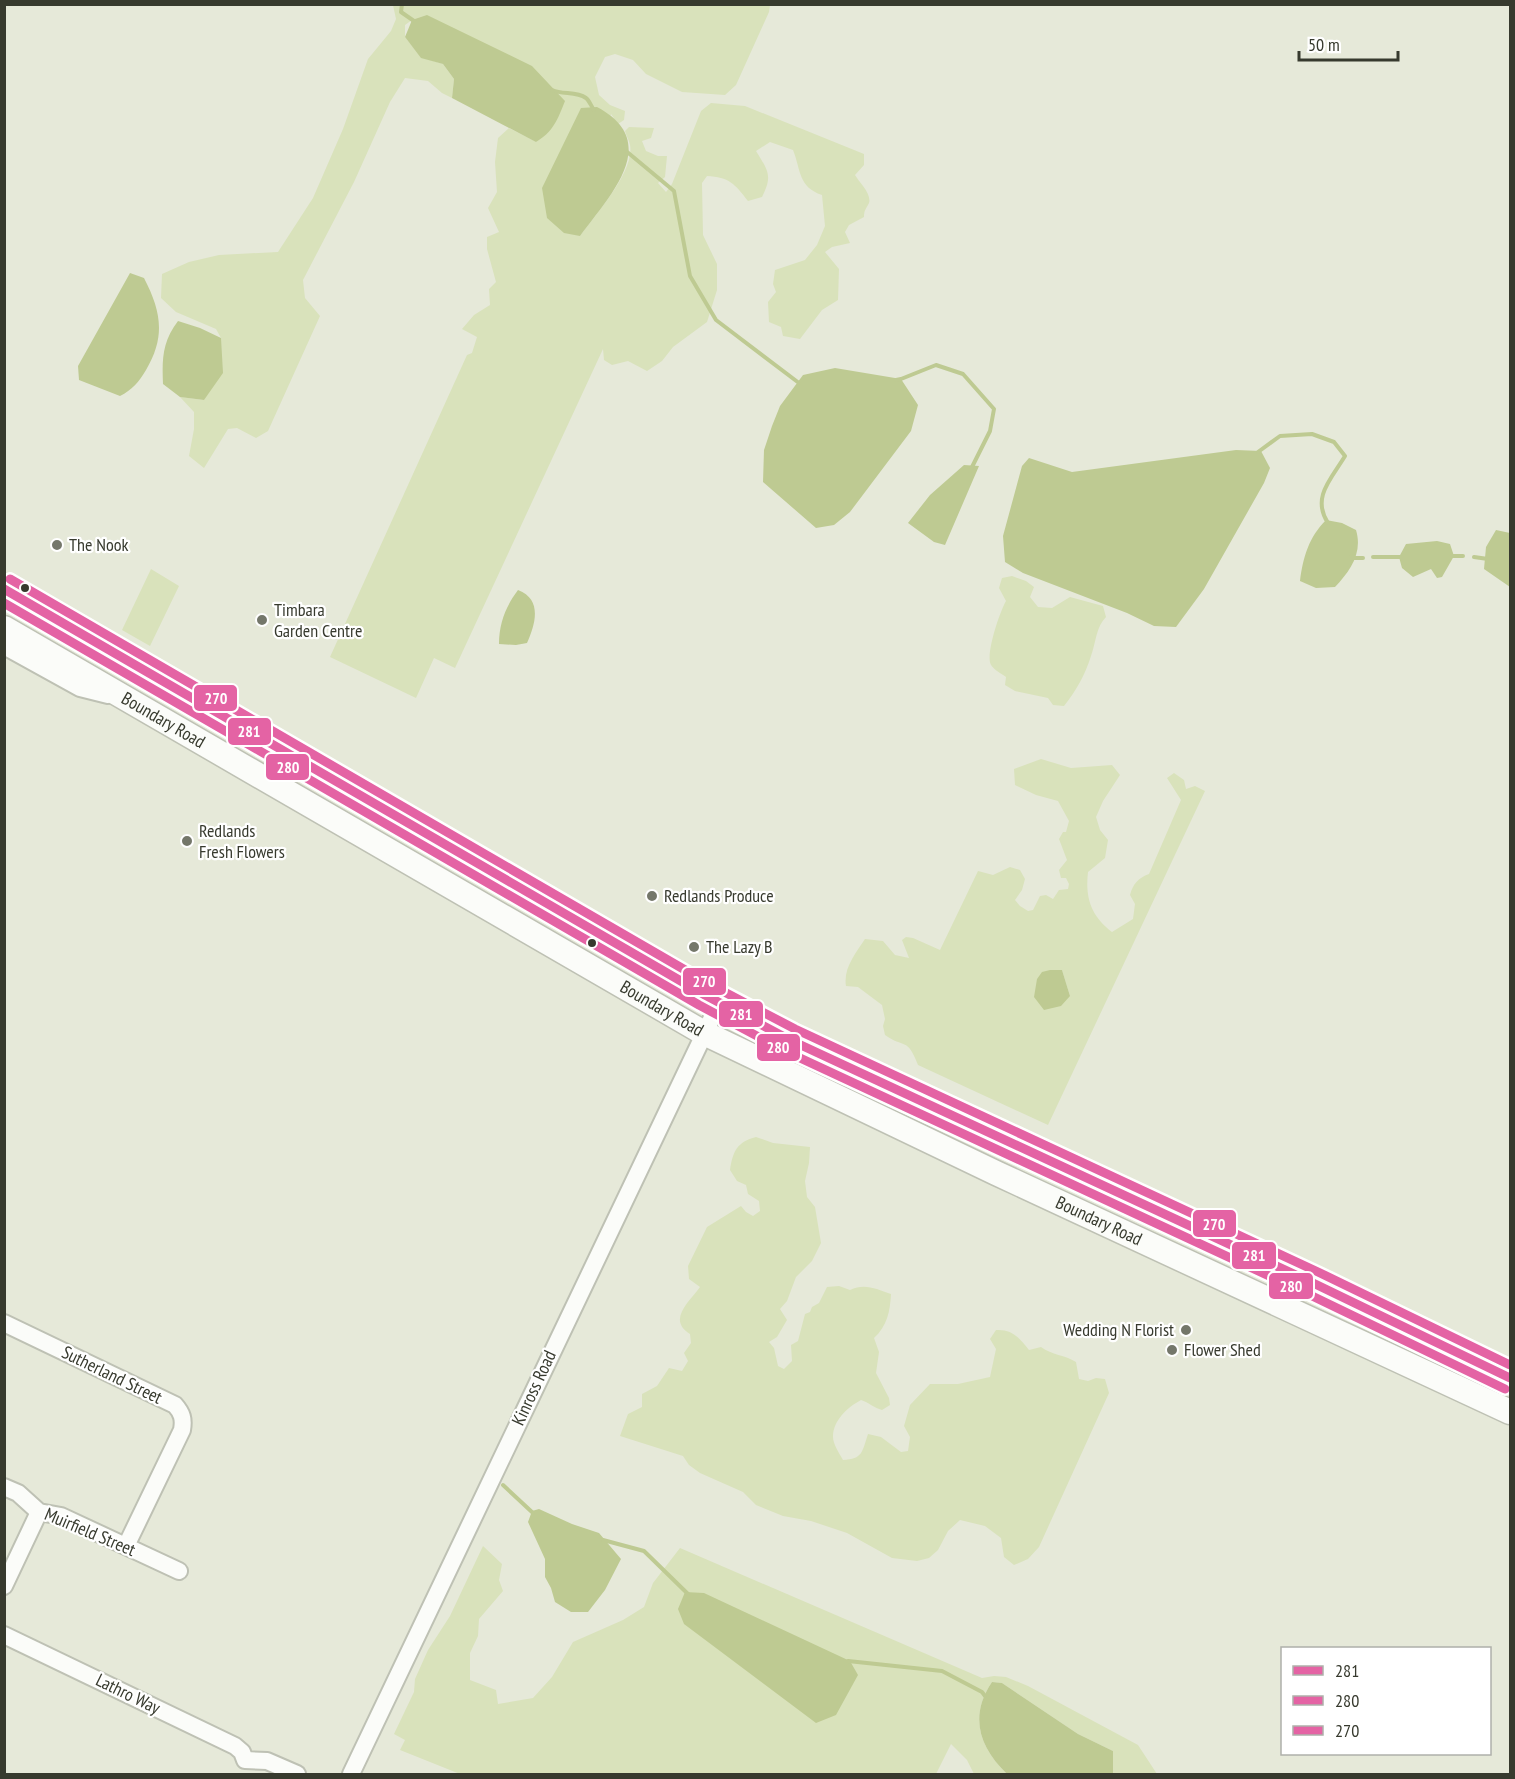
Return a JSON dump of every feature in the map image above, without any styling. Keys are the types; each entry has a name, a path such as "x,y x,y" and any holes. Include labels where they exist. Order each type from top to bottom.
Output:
{"highway":[{"name":"Boundary Road","path":"4,589 719,1003 790,1040 1313,1283 1510,1378"},
{"name":"Boundary Road","path":"4,628 705,1033 996,1173 1510,1412"}],"street":[{"path":"4,646 80,688 130,701"},
{"name":"Kinross Road","path":"351,1774 719,1003"},
{"name":"Sutherland Street","path":"4,1323 175,1405 181,1412 184,1422 182,1430 126,1546"},
{"name":"Muirfield Street","path":"4,1487 18,1493 39,1512 61,1516 179,1571"},
{"path":"4,1586 39,1512"},
{"name":"Lathro Way","path":"4,1635 235,1746 242,1752 243,1767 267,1761 297,1774"}],"shaded area":[{"path":"393,5 770,5 769,12 736,85 725,95 682,92 646,74 633,60 615,54 605,57 595,77 599,95 610,105 625,111 624,120 618,124 611,114 580,236 620,180 626,167 630,156 630,145 625,131 629,127 654,128 651,138 642,141 646,151 658,156 667,156 665,177 658,183 666,192 672,184 701,111 711,103 745,106 864,154 864,165 855,175 867,192 869,200 864,217 849,225 845,232 850,243 832,247 825,252 839,269 838,300 822,310 800,339 783,336 781,327 769,322 768,302 776,292 773,284 775,270 805,260 817,245 825,226 822,195 814,192 804,183 793,150 770,142 756,151 768,173 762,197 748,201 731,182 707,176 702,183 703,235 717,264 717,290 707,322 673,347 662,361 647,371 628,361 612,365 604,360 603,349 455,668 434,658 416,698 330,657 467,355 472,353 477,337 462,329 474,315 490,305 489,289 496,282 487,249 487,237 499,232 488,208 497,192 495,162 498,138 509,128 537,142 412,20 405,25 405,37 421,57 443,64 454,79 452,98 428,81 405,78 390,102 354,182 303,280 305,298 320,316 268,431 256,438 237,428 228,429 204,468 189,456 194,429 194,412 180,397 204,400 221,338 216,329 176,312 161,298 162,274 189,262 219,255 278,252 313,198 343,129 368,59 391,31 396,19"},
{"path":"427,15 532,66 565,101 547,134 536,142 452,98 454,79 443,64 421,58 405,37 412,20"},
{"path":"597,107 616,121 626,136 629,152 616,186 580,236 564,233 547,218 542,188 581,108"},
{"path":"130,273 144,278 150,290 157,313 159,335 152,358 138,382 120,396 79,380 78,366"},
{"path":"178,321 221,338 223,373 204,400 180,397 163,384 164,351 169,336"},
{"path":"835,368 901,379 918,405 911,431 850,512 834,525 816,528 763,482 764,450 780,406 803,375"},
{"path":"1236,450 1261,451 1270,468 1264,483 1204,589 1176,627 1154,626 1127,613 1023,573 1005,562 1003,536 1022,466 1029,458 1072,472"},
{"path":"964,465 979,466 945,545 934,542 908,523 930,495"},
{"path":"1326,520 1342,523 1356,530 1358,546 1354,561 1346,575 1335,587 1316,588 1300,581 1301,572 1311,540"},
{"path":"1496,530 1510,533 1510,587 1484,569 1486,547"},
{"path":"1437,541 1450,544 1454,556 1442,577 1437,578 1431,569 1413,577 1402,568 1399,557 1406,544"},
{"path":"151,569 179,586 150,646 122,630"},
{"path":"1012,576 1034,587 1030,597 1038,607 1052,608 1070,597 1103,606 1106,617 1098,630 1089,663 1064,706 1053,705 1048,698 1015,691 1005,685 1006,677 991,665 992,643 1006,601 999,588 1002,578"},
{"path":"518,590 526,594 534,605 534,620 530,635 527,643 499,644 504,615"},
{"path":"1041,759 1071,768 1112,765 1120,775 1103,801 1096,817 1100,830 1108,840 1105,858 1088,872 1087,881 1094,913 1112,932 1133,919 1135,904 1130,895 1131,891 1139,880 1149,874 1181,800 1167,778 1174,773 1184,780 1186,789 1195,786 1205,791 1048,1125 918,1065 908,1046 885,1035 882,1005 858,987 846,986 848,967 865,939 883,941 895,955 909,958 902,940 906,937 940,950 978,871 993,875 1010,867 1020,870 1025,879 1022,890 1015,900 1028,911 1033,910 1040,896 1046,895 1053,899 1059,890 1068,889 1069,884 1066,878 1061,878 1059,870 1067,860 1059,839 1063,832 1066,832 1069,821 1058,801 1036,795 1015,785 1014,769","holes":["1062,970 1070,996 1037,979"]},
{"path":"1062,970 1070,996 1061,1006 1044,1010 1034,997 1037,979 1042,972"},
{"path":"756,1137 773,1143 810,1147 805,1181 807,1197 815,1207 821,1243 812,1261 796,1277 787,1301 780,1309 787,1320 777,1337 769,1342 774,1348 778,1366 784,1369 792,1361 791,1345 798,1341 805,1314 819,1303 827,1287 839,1286 850,1290 866,1287 891,1294 887,1318 882,1329 874,1338 879,1352 876,1373 889,1398 890,1405 882,1410 861,1400 842,1415 838,1420 833,1437 843,1460 854,1458 861,1453 868,1434 881,1437 901,1452 908,1451 910,1437 904,1426 910,1405 930,1384 958,1384 990,1377 996,1349 990,1339 996,1330 1011,1333 1019,1338 1029,1350 1041,1347 1076,1362 1079,1379 1088,1381 1096,1378 1105,1379 1109,1393 1039,1547 1028,1559 1014,1565 1004,1557 1001,1538 985,1526 960,1520 948,1531 938,1550 929,1558 917,1561 892,1558 847,1533 811,1521 783,1516 756,1505 743,1492 700,1473 689,1465 683,1456 620,1436 628,1414 642,1407 642,1394 657,1386 669,1368 682,1371 688,1361 684,1353 691,1343 690,1334 683,1329 680,1317 700,1287 689,1279 688,1266 707,1227 741,1206 753,1216 760,1211 759,1201 748,1194 746,1185 737,1181 730,1170 737,1148"},
{"path":"539,1509 599,1533 621,1559 605,1590 588,1612 571,1612 555,1602 545,1577 545,1559 528,1522 532,1511"},
{"path":"483,1546 502,1564 499,1580 503,1591 479,1619 478,1636 470,1653 470,1680 496,1690 498,1704 533,1698 552,1677 573,1642 623,1620 644,1607 653,1583 680,1548 982,1678 1006,1677 1028,1686 1138,1745 1157,1774 1113,1774 1113,1751 1078,1734 1002,1683 992,1682 981,1707 980,1731 990,1753 1007,1774 974,1774 967,1760 951,1744 936,1774 460,1774 400,1750 405,1740 394,1734 414,1692 415,1679 428,1650 450,1616"},
{"path":"685,1592 704,1593 850,1661 858,1675 836,1715 816,1723 684,1624 678,1609"},
{"path":"992,1682 1002,1683 1078,1734 1113,1751 1113,1774 1007,1774 990,1753 980,1731 981,1707"}],"waterway":[{"path":"402,4 401,12 414,21"},
{"path":"552,90 582,96 587,99 594,110"},
{"path":"626,151 674,191 690,276 716,320 799,383"},
{"path":"896,380 936,365 963,374 994,409 990,431 970,471"},
{"path":"1258,452 1280,436 1312,434 1334,442 1345,456 1329,480 1322,496 1323,514 1328,523"},
{"path":"1352,556 1363,558"},
{"path":"1451,556 1463,556"},
{"path":"1373,557 1402,557"},
{"path":"1474,557 1488,559"},
{"path":"503,1485 533,1513"},
{"path":"603,1540 644,1551 688,1594"},
{"path":"848,1661 942,1671 982,1692 985,1696"}],"transit line":[{"name":"270","path":"10,579 711,985 795,1029 1318,1272 1510,1365"},
{"name":"281","path":"4,589 705,995 790,1040 1313,1283 1510,1378"},
{"name":"280","path":"4,603 699,1005 785,1051 1308,1294 1505,1389"}],"place":[{"name":"The Nook","path":"57,545"},
{"name":"Timbara Garden Centre","path":"262,620"},
{"name":"Redlands Fresh Flowers","path":"187,841"},
{"name":"Redlands Produce","path":"652,896"},
{"name":"The Lazy B","path":"694,947"},
{"name":"Wedding N Florist","path":"1186,1330"},
{"name":"Flower Shed","path":"1172,1350"}]}
